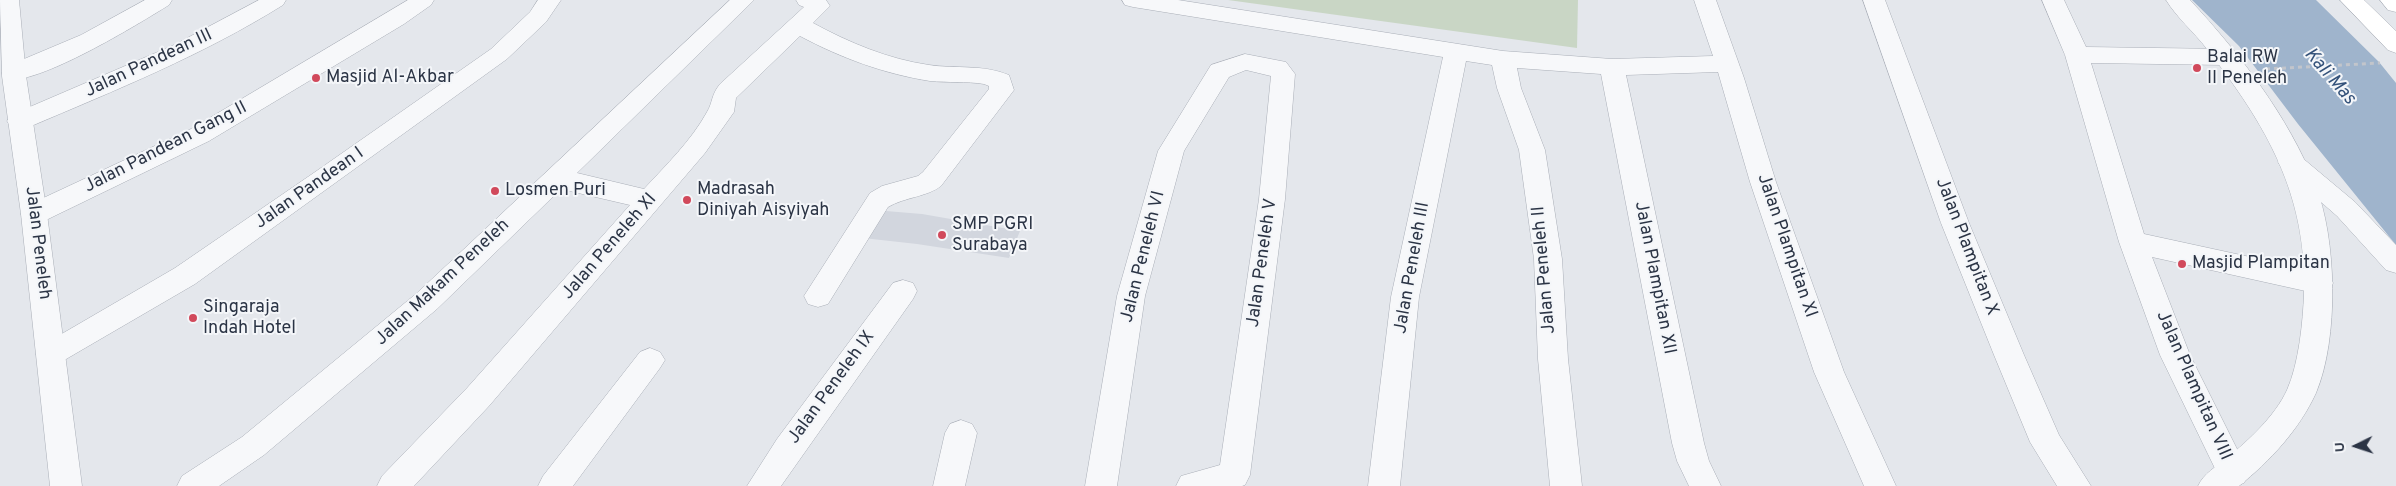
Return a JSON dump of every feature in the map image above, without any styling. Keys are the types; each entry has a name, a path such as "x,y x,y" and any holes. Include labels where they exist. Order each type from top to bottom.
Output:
{"main road":[{"path":"2352,0 2391,54"},
{"path":"2391,0 2396,4"}],"street":[{"name":"Jalan Peneleh","path":"8,0 14,73 34,214 66,486"},
{"path":"14,73 60,57 114,29 161,0"},
{"name":"Jalan Pandean III","path":"20,121 172,56 275,0"},
{"name":"Jalan Pandean Gang II","path":"34,214 200,135 396,19 423,0"},
{"name":"Jalan Pandean I","path":"51,354 185,276 327,177 499,54 538,17 550,0"},
{"name":"Jalan Makam Peneleh","path":"193,486 253,446 427,301 743,0"},
{"path":"1133,0 1503,60 1612,67 1726,64"},
{"name":"Jalan Plampitan XI","path":"1705,0 1763,182 1829,372 1880,486"},
{"name":"Jalan Plampitan X","path":"1874,0 1956,223 2005,346 2046,442 2075,486"},
{"name":"Jalan Plampitan VIII","path":"2053,0 2077,55 2133,242 2223,480"},
{"path":"2178,0 2225,57 2271,120 2303,186 2316,238 2319,283 2315,342 2300,395 2267,440 2223,480"},
{"path":"808,10 836,46 861,57 894,66 932,73 988,74 1000,81 1002,90 932,179 927,183 892,193 879,200 818,296"},
{"name":"Jalan Peneleh XI","path":"393,486 478,398 696,147 721,112 724,96 729,90 808,10"},
{"name":"Jalan Peneleh III","path":"1384,486 1405,297 1456,52"},
{"path":"2077,55 2225,57"},
{"name":"Jalan Peneleh II","path":"1503,60 1509,88 1534,159 1548,260 1553,359 1566,486"},
{"name":"Jalan Peneleh V","path":"1192,486 1234,474 1272,199 1283,74 1277,68 1245,62 1220,71"},
{"name":"Jalan Plampitan XII","path":"1612,67 1688,443 1693,461 1705,486"},
{"name":"Jalan Peneleh VI","path":"1101,486 1131,296 1171,151 1220,71"},
{"path":"2291,162 2346,209 2396,263"},
{"path":"556,178 651,200"},
{"path":"2133,242 2319,283"},
{"name":"Jalan Peneleh IX","path":"763,486 788,448 903,291"},
{"path":"554,486 650,360"},
{"path":"949,486 961,433"}],"path":[{"path":"2260,69 2391,54"}],"shaded area":[{"name":"SMP PGRI Surabaya","path":"874,210 922,214 1020,231 1009,258 863,238"}],"green space":[{"path":"1228,0 1578,0 1577,48"}],"water":[{"name":"Kali Mas","path":"2192,0 2316,0 2379,62 2396,83 2396,245 2298,124 2239,46"}],"place":[{"name":"Balai RW II Peneleh","path":"2197,68"},
{"name":"Masjid Al-Akbar","path":"316,78"},
{"name":"Losmen Puri","path":"495,191"},
{"name":"Madrasah Diniyah Aisyiyah","path":"687,200"},
{"name":"SMP PGRI Surabaya","path":"942,235"},
{"name":"Masjid Plampitan","path":"2182,264"},
{"name":"Singaraja Indah Hotel","path":"193,318"}]}
